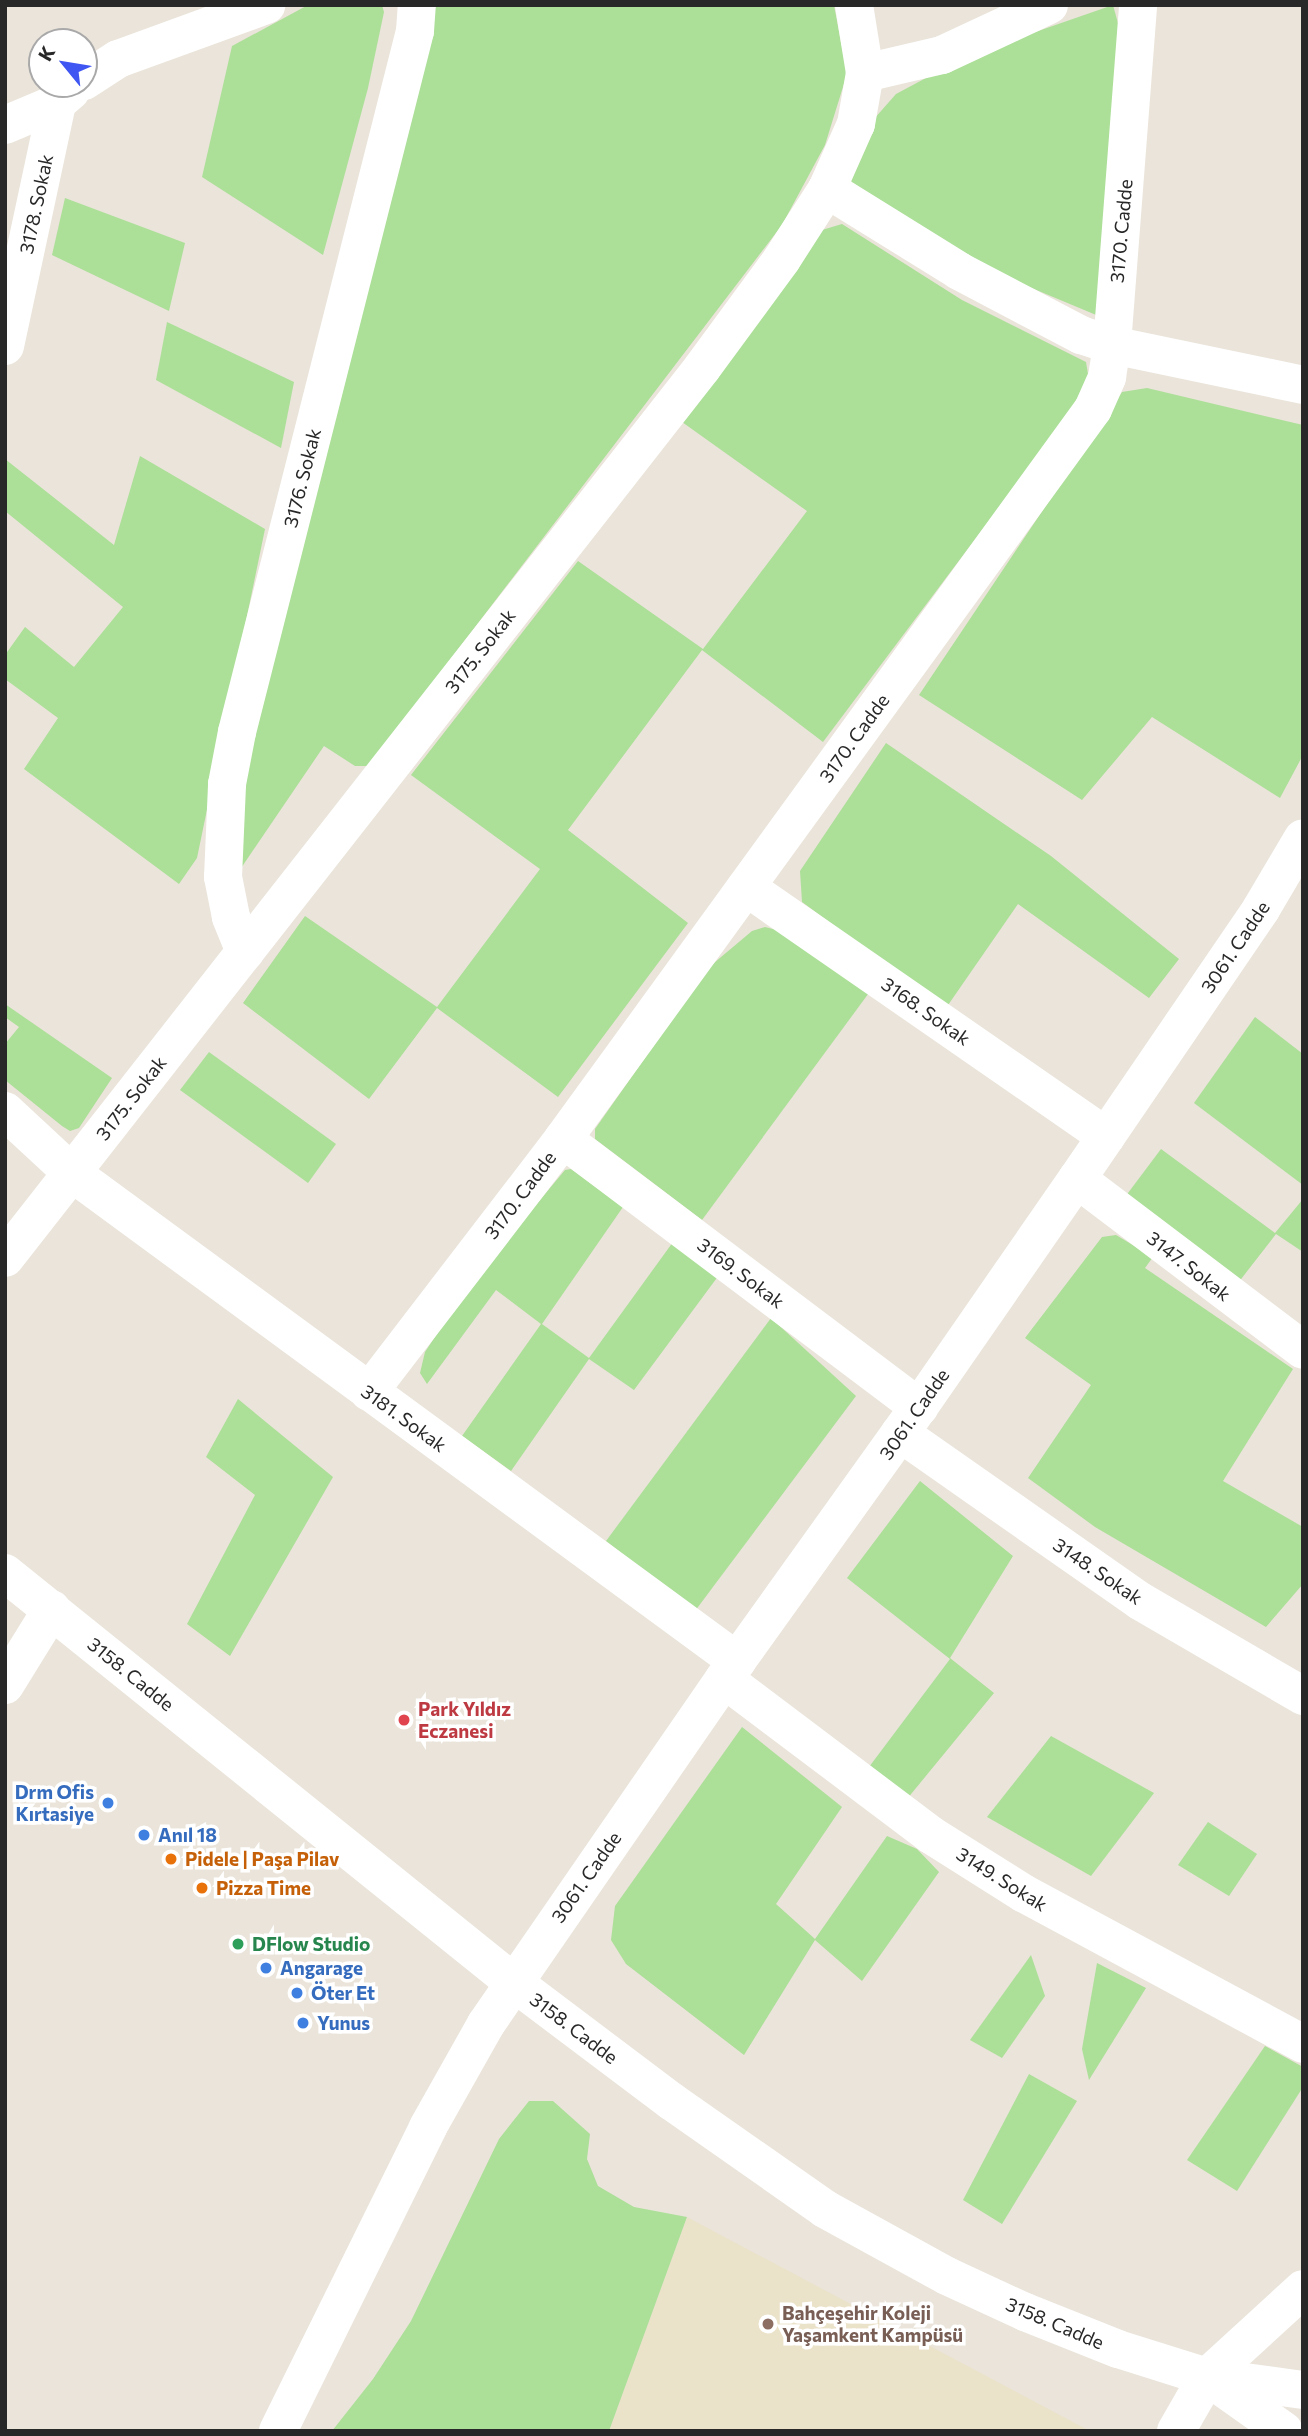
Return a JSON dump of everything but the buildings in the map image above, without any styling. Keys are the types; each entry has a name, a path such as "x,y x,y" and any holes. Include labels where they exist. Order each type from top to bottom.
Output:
{"street":[{"path":"98,73 118,59 266,5"},
{"name":"3176. Sokak","path":"245,952 231,917 223,877 227,784 237,732 415,31 417,5"},
{"name":"3175. Sokak","path":"5,1258 702,368 775,270 827,189 856,124 865,73 854,5"},
{"path":"865,73 942,55 1049,5"},
{"name":"3170. Cadde","path":"369,1392 563,1139 1094,409 1107,377 1112,345 1138,5"},
{"path":"5,125 57,98"},
{"name":"3178. Sokak","path":"5,346 19,280 71,98"},
{"path":"827,189 959,271 1081,335 1112,345 1303,385"},
{"path":"5,233 16,258 19,280"},
{"name":"3061. Cadde","path":"278,2431 428,2127 513,1982 1077,1179 1261,909 1303,838"},
{"name":"3168. Sokak","path":"746,887 1106,1136"},
{"name":"3181. Sokak","path":"5,1111 72,1173 369,1392 730,1670"},
{"name":"3169. Sokak","path":"563,1139 910,1420"},
{"name":"3147. Sokak","path":"1077,1179 1303,1350"},
{"name":"3148. Sokak","path":"910,1420 1140,1601 1303,1696"},
{"name":"3158. Cadde","path":"5,1573 513,1982 750,2157 825,2208 885,2244 1025,2312 1118,2349 1207,2377 1303,2390"},
{"path":"5,1685 52,1609"},
{"name":"3149. Sokak","path":"730,1670 931,1835 1023,1893 1303,2044"},
{"path":"1176,2431 1207,2377 1303,2289"},
{"path":"1266,2325 1303,2301"},
{"name":"3158. Cadde","path":"1207,2377 1284,2431"}],"shaded area":[{"name":"Bahçeşehir Koleji Yaşamkent Kampüsü","path":"687,2217 1090,2431 609,2431"}],"green space":[{"path":"308,5 382,5 384,12 368,88 323,255 202,177 232,46"},
{"path":"436,5 834,5 847,74 825,145 782,225 369,766 355,766 324,746 237,874 247,756"},
{"path":"1113,5 1124,45 1101,317 972,263 856,192 848,174 874,119 896,94 969,55"},
{"path":"65,198 185,243 169,311 52,255"},
{"path":"842,224 962,300 1086,362 1090,386 823,742 702,650 568,830 688,923 558,1097 437,1008 369,1099 243,1003 305,916 437,1007 540,869 411,775 578,561 703,649 807,511 682,422 822,230"},
{"path":"167,322 294,382 281,448 156,380"},
{"path":"1147,388 1303,425 1303,755 1280,798 1152,717 1082,800 919,695 1122,392"},
{"path":"140,456 265,529 197,858 179,884 24,769 58,718 5,679 5,655 25,627 74,667 123,607 5,511 5,459 114,545"},
{"path":"886,743 1051,856 1179,959 1149,998 1018,904 946,1008 802,902 800,871"},
{"path":"765,927 785,932 874,986 702,1220 595,1139 595,1129 708,968 752,931"},
{"path":"5,1004 112,1078 79,1128 70,1131 62,1126 5,1080 5,1044 19,1027 5,1017"},
{"path":"1255,1017 1303,1054 1303,1185 1194,1103"},
{"path":"209,1052 336,1144 308,1183 180,1090"},
{"path":"1161,1149 1275,1233 1303,1199 1303,1252 1276,1234 1238,1283 1125,1197"},
{"path":"571,1169 623,1207 542,1324 589,1358 673,1242 719,1275 634,1390 589,1359 511,1471 462,1436 541,1324 496,1290 427,1384 420,1373 425,1352 469,1285 565,1170"},
{"path":"1116,1235 1153,1257 1145,1268 1293,1369 1223,1481 1303,1527 1303,1584 1266,1627 1095,1527 1028,1478 1091,1385 1025,1338 1102,1237"},
{"path":"771,1318 856,1396 695,1611 606,1541"},
{"path":"238,1399 333,1477 230,1656 187,1624 255,1495 206,1457"},
{"path":"920,1481 1013,1556 950,1658 994,1693 907,1799 866,1771 950,1659 847,1578"},
{"path":"742,1727 842,1807 776,1904 815,1939 887,1836 917,1849 939,1872 862,1981 815,1940 744,2055 626,1964 611,1940 615,1906"},
{"path":"1051,1736 1154,1793 1091,1876 987,1817"},
{"path":"1208,1822 1257,1854 1229,1896 1178,1865"},
{"path":"1031,1955 1045,1996 1002,2058 970,2040"},
{"path":"1097,1963 1146,1988 1089,2080 1082,2049"},
{"path":"1265,2046 1303,2067 1303,2087 1237,2191 1187,2160"},
{"path":"1029,2074 1077,2101 1002,2224 963,2200"},
{"path":"529,2101 553,2101 590,2134 587,2159 598,2186 634,2207 687,2217 609,2431 332,2431 373,2379 411,2321 499,2139"}],"place":[{"name":"Park Yıldız Eczanesi","path":"404,1720"},
{"name":"Drm Ofis Kırtasiye","path":"108,1803"},
{"name":"Anıl 18","path":"144,1835"},
{"name":"Pidele | Paşa Pilav","path":"171,1859"},
{"name":"Pizza Time","path":"202,1888"},
{"name":"DFlow Studio","path":"238,1944"},
{"name":"Angarage","path":"266,1968"},
{"name":"Öter Et","path":"297,1993"},
{"name":"Yunus","path":"303,2023"},
{"name":"Bahçeşehir Koleji Yaşamkent Kampüsü","path":"768,2324"}]}
